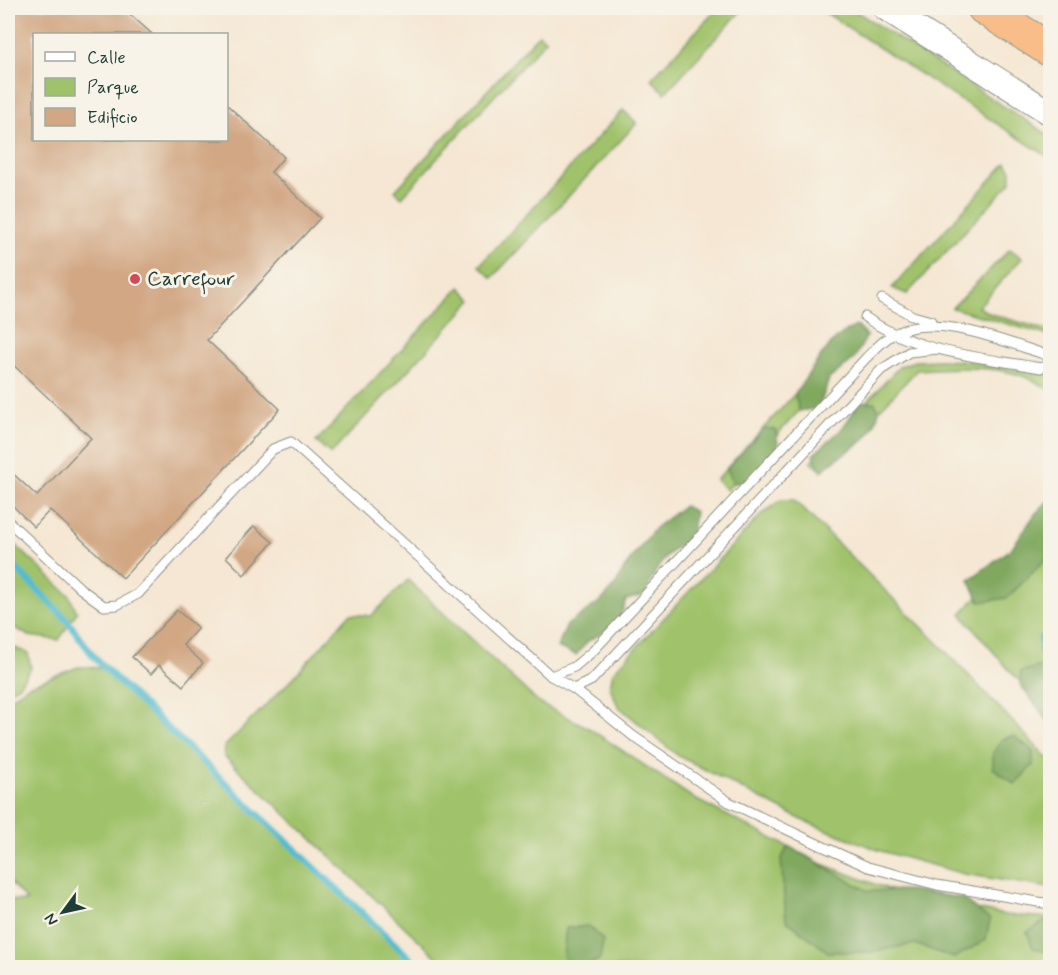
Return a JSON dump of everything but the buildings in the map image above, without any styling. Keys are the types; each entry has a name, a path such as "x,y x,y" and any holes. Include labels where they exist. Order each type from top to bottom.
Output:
{"highway":[{"path":"984,8 1050,50"}],"street":[{"path":"885,8 1050,113"}],"lane":[{"path":"882,299 913,316 1050,356"},
{"path":"865,317 893,334 938,349 1041,368 1050,364"},
{"path":"551,676 574,668 593,651 866,358 893,334 920,325 953,328"},
{"path":"574,689 592,680 881,370 909,352 938,349"},
{"path":"8,521 81,589 104,606 117,605 138,594 273,449 291,442 551,676 574,689 633,736 729,802 868,867 937,885 1050,904"}],"green space":[{"path":"718,8 744,8 665,93 651,79"},
{"path":"818,8 851,8 1050,136 1050,158"},
{"path":"539,34 546,40 402,197 395,191"},
{"path":"623,110 637,123 492,278 479,266"},
{"path":"1006,163 1011,170 1011,182 907,294 892,288"},
{"path":"1010,249 1022,258 978,307 991,314 1050,331 1050,336 952,308"},
{"path":"460,287 473,300 331,454 316,442"},
{"path":"857,326 867,336 727,490 716,480"},
{"path":"857,326 867,336 854,359 829,379 819,408 799,411 795,394 814,365 838,337"},
{"path":"915,361 970,361 1050,375 1050,391 1020,375 1004,371 969,368 917,370 822,471 811,462 900,366"},
{"path":"860,402 874,402 879,410 875,423 864,440 822,471 813,455 842,429"},
{"path":"764,428 776,430 779,451 749,483 733,483 727,468"},
{"path":"1050,499 1050,555 1007,598 980,602 969,580 1011,549 1036,513"},
{"path":"781,500 794,500 936,641 1050,761 1050,888 964,874 881,851 804,821 677,755 618,706 610,687 613,672 761,515"},
{"path":"684,506 695,512 691,537 667,555 653,576 645,595 626,600 618,623 588,641 576,655 557,647 567,625 602,600 615,586 625,567 655,528"},
{"path":"1050,519 1050,711 1009,670 961,614"},
{"path":"8,538 69,595 77,612 59,640 29,636 8,624"},
{"path":"408,580 539,703 587,727 695,799 820,863 906,896 1006,915 1050,918 1050,967 447,967 224,756 225,746 295,676 350,614 371,616"},
{"path":"12,647 28,653 31,668 19,685 8,692 8,648"},
{"path":"1050,664 1050,724 1020,684 1021,671"},
{"path":"78,667 105,668 420,967 8,967 8,900 27,901 8,880 8,700 28,686"},
{"path":"1014,736 1033,751 1033,765 1015,784 993,768 993,753 1002,739"},
{"path":"788,846 868,891 909,890 962,898 990,920 986,940 954,958 915,944 870,952 828,952 786,920 781,860"},
{"path":"1050,918 1050,953 1033,948 1027,932"},
{"path":"589,926 603,940 600,959 581,966 573,964 563,957 566,928"}],"water":[{"path":"1050,633 1050,651 1039,653 1039,636"}],"waterway":[{"path":"8,560 66,619 95,658 120,683 420,968"}],"place":[{"name":"Carrefour","path":"135,279"}]}
